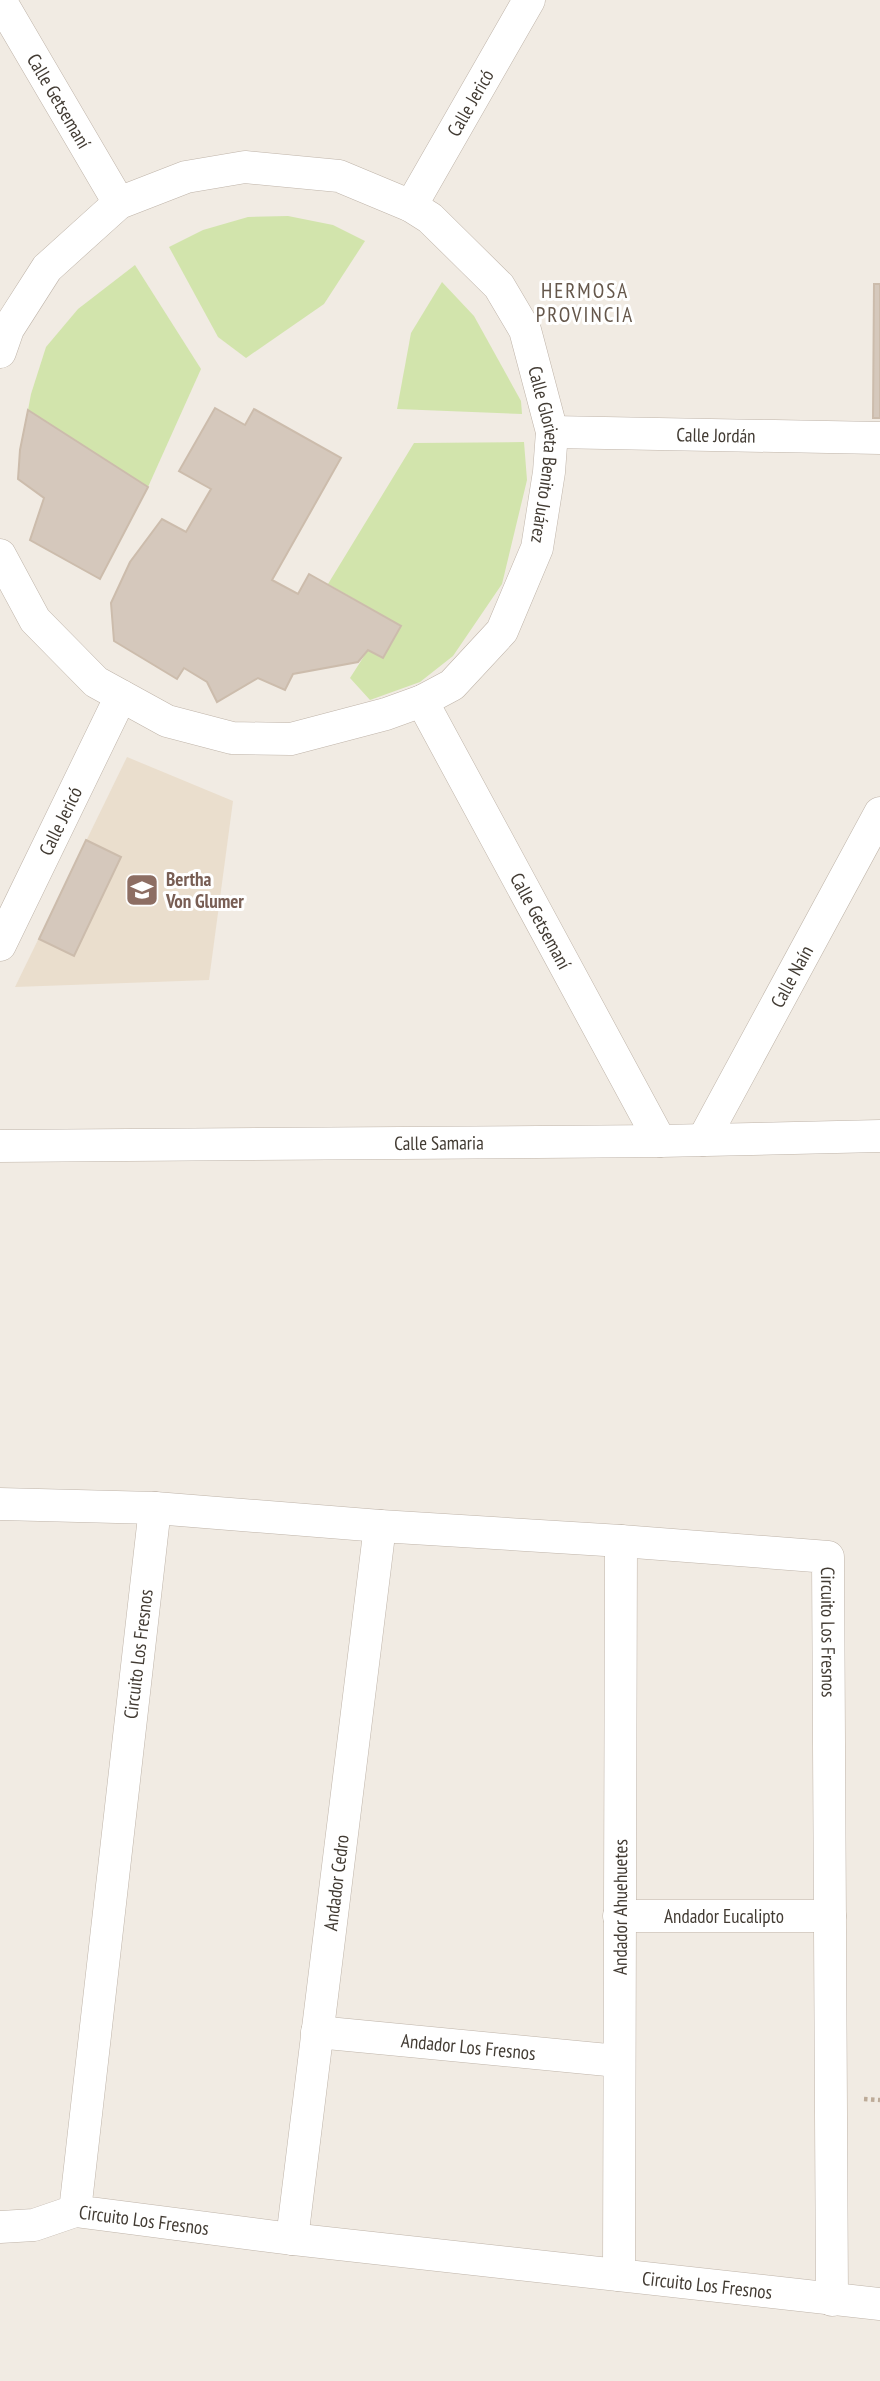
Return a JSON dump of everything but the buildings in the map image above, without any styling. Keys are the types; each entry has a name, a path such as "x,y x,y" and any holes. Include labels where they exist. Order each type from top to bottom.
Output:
{"street":[{"name":"Calle Getsemaní","path":"0,0 119,203"},
{"name":"Calle Jericó","path":"411,206 529,0"},
{"name":"Calle Glorieta Benito Juárez","path":"0,352 8,328 47,268 119,203 186,177 245,167 339,176 411,206 430,218 499,286 525,330 552,432 549,472 537,548 502,631 452,685 422,701 386,714 291,739 232,738 167,721 96,681 35,620 0,555"},
{"name":"Calle Jordán","path":"552,432 880,438"},
{"name":"Calle Jericó","path":"0,945 121,696"},
{"name":"Calle Getsemaní","path":"422,701 660,1141"},
{"name":"Calle Naín","path":"703,1140 880,813"},
{"name":"Calle Samaria","path":"0,1146 660,1141 880,1136"},
{"name":"Circuito Los Fresnos","path":"0,1504 155,1508 828,1557 832,2300"},
{"name":"Circuito Los Fresnos","path":"155,1508 75,2211 292,2239 880,2304"},
{"name":"Andador Cedro","path":"292,2239 380,1526"},
{"name":"Andador Ahuehuetes","path":"619,2275 621,1541"},
{"name":"Andador Eucalipto","path":"619,1916 830,1916"},
{"name":"Andador Los Fresnos","path":"317,2032 618,2061"},
{"path":"0,2227 34,2225 75,2211"}],"shaded area":[{"name":"Bertha Von Glumer","path":"127,757 233,801 209,980 15,987"}],"green space":[{"path":"288,216 333,225 365,241 324,304 246,358 218,337 169,247 203,230 248,217"},
{"path":"135,265 201,369 148,487 28,410 46,347 78,309"},
{"path":"442,282 474,316 521,401 522,414 397,409 411,333"},
{"path":"524,442 527,480 502,584 453,656 420,682 370,700 350,678 368,650 383,658 401,626 328,584 414,443"}],"place":[{"name":"Bertha Von Glumer","path":"142,890"}],"district":[{"name":"HERMOSA PROVINCIA","path":"585,303"}]}
